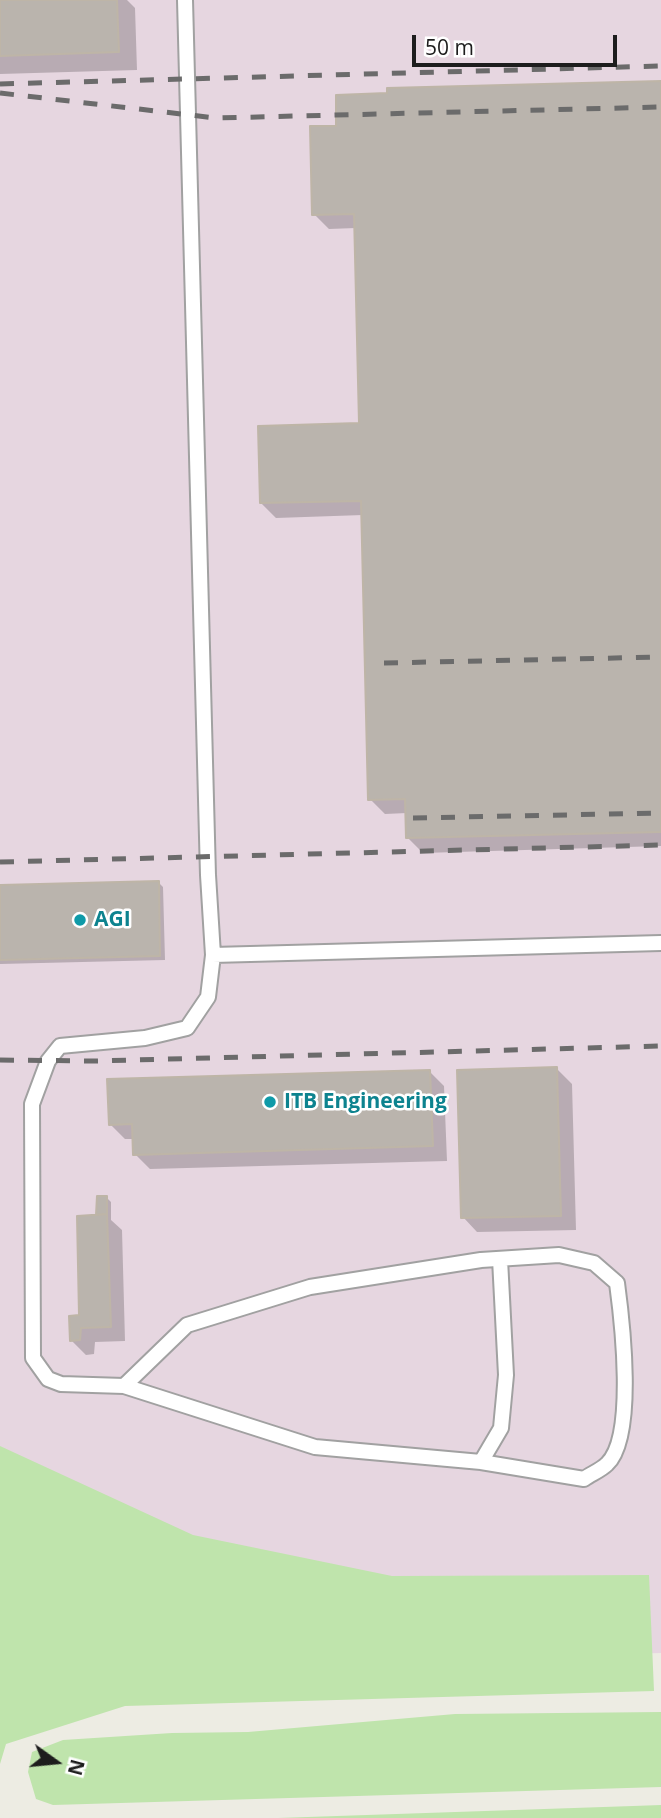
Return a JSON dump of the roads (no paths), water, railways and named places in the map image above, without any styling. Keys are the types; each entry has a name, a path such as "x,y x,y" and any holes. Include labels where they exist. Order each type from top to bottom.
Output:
{"lane":[{"path":"124,1386 187,1325 310,1287 500,1259 559,1255 594,1263 617,1283 623,1327 624,1422 609,1463 584,1479 481,1462 315,1447 124,1386 61,1384 48,1379 33,1358 32,1104 48,1061 60,1046 145,1038 187,1028 208,997 213,955 208,875 185,0"},
{"path":"213,955 661,943"},
{"path":"481,1462 501,1428 506,1375 500,1259"}],"railway":[{"path":"0,84 661,66"},
{"path":"0,93 216,118 661,107"},
{"path":"384,663 661,657"},
{"path":"413,818 661,813"},
{"path":"0,862 661,845"},
{"path":"0,1060 94,1061 661,1046"}],"place":[{"name":"AGI","path":"80,920"},
{"name":"ITB Engineering","path":"270,1102"}]}
